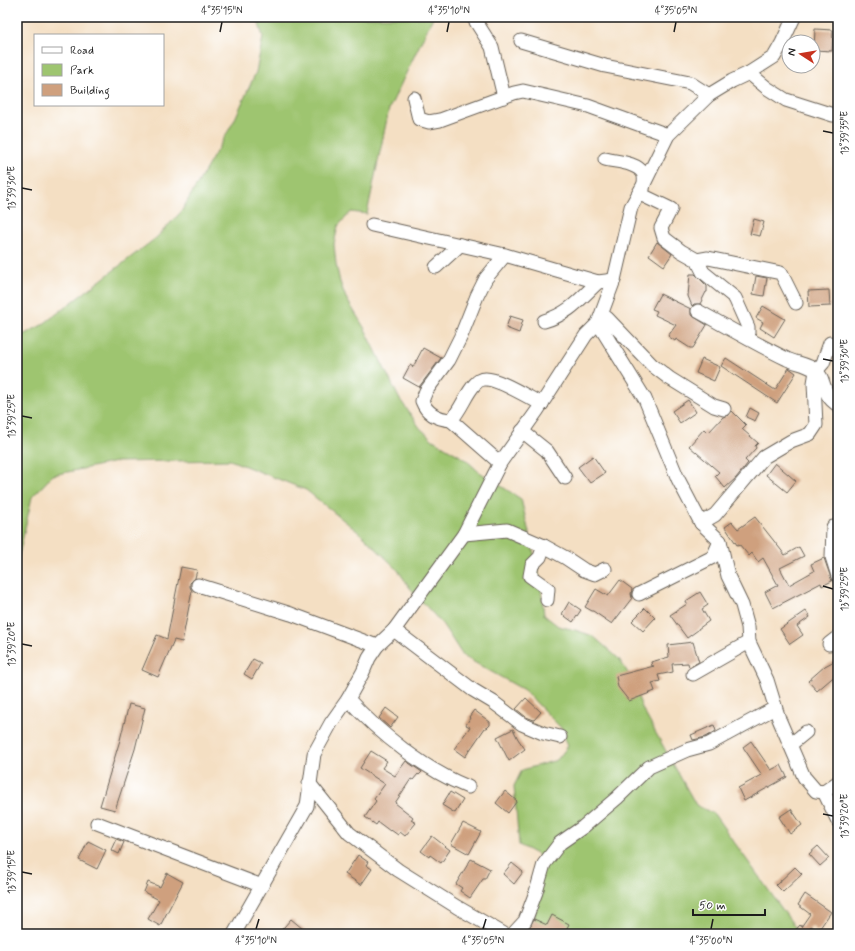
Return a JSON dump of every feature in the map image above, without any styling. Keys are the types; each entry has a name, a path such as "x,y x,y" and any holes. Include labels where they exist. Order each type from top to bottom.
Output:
{"street":[{"path":"473,17 492,47 504,97"},
{"path":"234,934 307,806 314,754 331,723 348,699 369,658 377,646 394,630 464,534 500,463 542,404 586,335 598,322 614,280 631,207 668,135 709,95 774,57 794,17"},
{"path":"521,41 605,66 690,83 709,95"},
{"path":"749,72 767,88 786,100 833,115 838,115"},
{"path":"414,98 419,119 429,122 440,120 514,93 523,92 588,106 668,135"},
{"path":"604,159 636,166 643,174 644,184 642,195 671,210 661,228 664,238 681,251 697,260 703,272 734,298 748,327 748,338"},
{"path":"372,225 505,255 598,282 614,280"},
{"path":"436,267 460,245"},
{"path":"500,463 451,420 444,420 432,415 425,408 422,401 426,391 449,360 486,278 505,255"},
{"path":"697,260 708,258 781,274 796,302"},
{"path":"544,321 566,312 598,282"},
{"path":"698,310 788,359 805,364 816,371 823,382 825,392 832,401 838,405"},
{"path":"598,322 607,318 652,365 669,378 714,406 724,409"},
{"path":"598,322 645,399 678,479 701,524 720,541 728,576 742,605 748,627 749,642 767,680 775,708 804,777 816,791 824,792 838,782"},
{"path":"701,524 715,515 764,457 791,441 810,434 816,425 814,383 816,371 823,364 830,343"},
{"path":"451,420 457,414 474,385 479,380 484,379 497,381 542,404"},
{"path":"522,431 547,452 565,478"},
{"path":"833,527 832,557 838,576"},
{"path":"464,534 507,530 544,546 584,570 594,574 605,570"},
{"path":"639,594 713,557 720,541"},
{"path":"544,546 540,556 532,565 530,576 548,589 547,600"},
{"path":"198,585 291,614 377,646"},
{"path":"394,630 473,690 522,724 543,733 560,737"},
{"path":"693,674 749,642"},
{"path":"348,699 365,718 433,770 450,780 468,787"},
{"path":"512,934 525,921 536,892 544,864 560,843 583,827 611,803 648,767 686,750 709,744 775,708"},
{"path":"790,745 806,732"},
{"path":"309,784 349,833 398,870 504,934"},
{"path":"824,792 838,821"},
{"path":"97,823 262,886"}],"green space":[{"path":"257,17 433,17 389,109 367,214 351,212 338,226 334,244 336,264 340,282 346,298 365,329 399,398 420,428 433,440 465,459 478,471 521,499 540,579 544,615 558,626 593,636 619,659 630,676 643,710 696,805 714,814 800,934 533,934 540,856 519,845 514,786 522,770 557,760 568,746 561,728 524,690 463,656 443,625 410,588 397,569 362,535 306,490 230,460 116,462 53,475 32,497 17,564 17,338 42,325 156,238 181,212 234,121 256,72 263,37"}],"building":[{"path":"815,29 833,30 832,51 821,50 821,34 815,34"},
{"path":"754,219 764,222 760,236 750,234"},
{"path":"657,242 672,254 664,266 649,255"},
{"path":"690,274 695,274 707,286 707,292 700,304 694,304 692,306 688,296"},
{"path":"756,276 767,278 764,296 753,294"},
{"path":"829,290 830,306 809,307 808,291"},
{"path":"660,294 691,309 691,315 707,325 693,348 690,348 676,339 675,341 668,336 676,325 655,315 657,311 652,309"},
{"path":"763,306 785,319 774,337 760,328 763,322 756,318"},
{"path":"510,316 523,320 519,333 506,328"},
{"path":"423,348 441,358 419,387 403,378 410,365 413,367"},
{"path":"726,358 775,390 789,368 796,373 777,403 721,366"},
{"path":"702,359 720,367 714,381 696,373"},
{"path":"688,400 696,412 680,423 672,411"},
{"path":"750,408 759,413 755,421 746,417"},
{"path":"732,411 746,425 742,429 758,443 755,446 756,448 745,460 748,463 736,478 725,488 715,476 719,472 689,446 704,429 708,433 723,417 729,415"},
{"path":"593,456 605,473 590,483 578,467"},
{"path":"775,463 796,481 787,492 766,475"},
{"path":"755,517 785,555 799,547 804,556 780,568 789,585 814,571 811,564 824,558 832,581 822,586 821,583 773,608 765,592 778,585 763,558 758,562 752,553 749,556 739,544 737,545 725,527 732,522 738,529"},
{"path":"181,567 197,570 195,578 190,583 192,591 182,642 174,640 158,677 142,670 157,635 167,639"},
{"path":"620,580 632,589 632,598 612,624 585,607 596,589 608,596"},
{"path":"700,592 708,605 702,609 709,621 687,638 670,615 687,604 686,601"},
{"path":"569,602 581,610 573,622 562,614"},
{"path":"645,608 655,618 643,631 632,621"},
{"path":"806,611 810,617 797,626 803,635 790,644 780,629"},
{"path":"693,642 699,662 689,667 688,663 672,664 673,672 658,675 660,681 652,683 655,691 629,701 618,687 616,676 654,666 652,666 651,662 669,657 668,645"},
{"path":"253,659 261,663 252,679 244,674"},
{"path":"838,659 838,673 817,691 808,681 825,666"},
{"path":"526,698 541,712 534,720 526,717 516,709"},
{"path":"129,704 145,708 135,749 115,810 100,806"},
{"path":"386,708 398,717 390,728 379,718"},
{"path":"474,710 490,722 490,725 485,728 465,757 454,749 470,727 466,725"},
{"path":"714,725 716,731 706,737 693,740 691,735"},
{"path":"513,729 525,749 509,761 497,737"},
{"path":"751,741 771,770 781,765 787,777 744,801 738,788 762,775 743,747"},
{"path":"371,751 387,761 382,768 395,776 406,761 422,772 413,780 411,779 395,803 413,817 411,820 416,823 405,836 400,832 398,835 391,830 390,831 378,822 376,825 365,817 376,801 374,799 385,784 360,768"},
{"path":"505,791 517,801 508,813 496,803"},
{"path":"450,792 463,800 455,813 442,805"},
{"path":"791,809 802,825 790,834 779,817"},
{"path":"463,823 481,832 469,854 451,844"},
{"path":"432,836 450,850 441,863 430,855 429,857 421,851"},
{"path":"116,839 124,842 119,854 111,850"},
{"path":"88,841 106,850 97,869 79,860"},
{"path":"818,846 829,858 820,866 809,854"},
{"path":"358,855 368,862 366,865 372,869 361,885 345,874"},
{"path":"471,859 490,869 485,879 483,879 470,898 460,891 462,888 456,884"},
{"path":"512,863 523,872 514,884 503,874"},
{"path":"795,867 802,874 783,892 776,885"},
{"path":"167,873 183,882 160,926 148,919 159,900 144,892 148,882 160,887"},
{"path":"805,894 831,912 818,931 811,926 807,931 811,934 792,934 800,925 801,927 810,914 798,905"},
{"path":"552,915 569,924 564,934 541,934 529,928 534,919 547,925"},
{"path":"291,919 309,934 278,934"}]}
